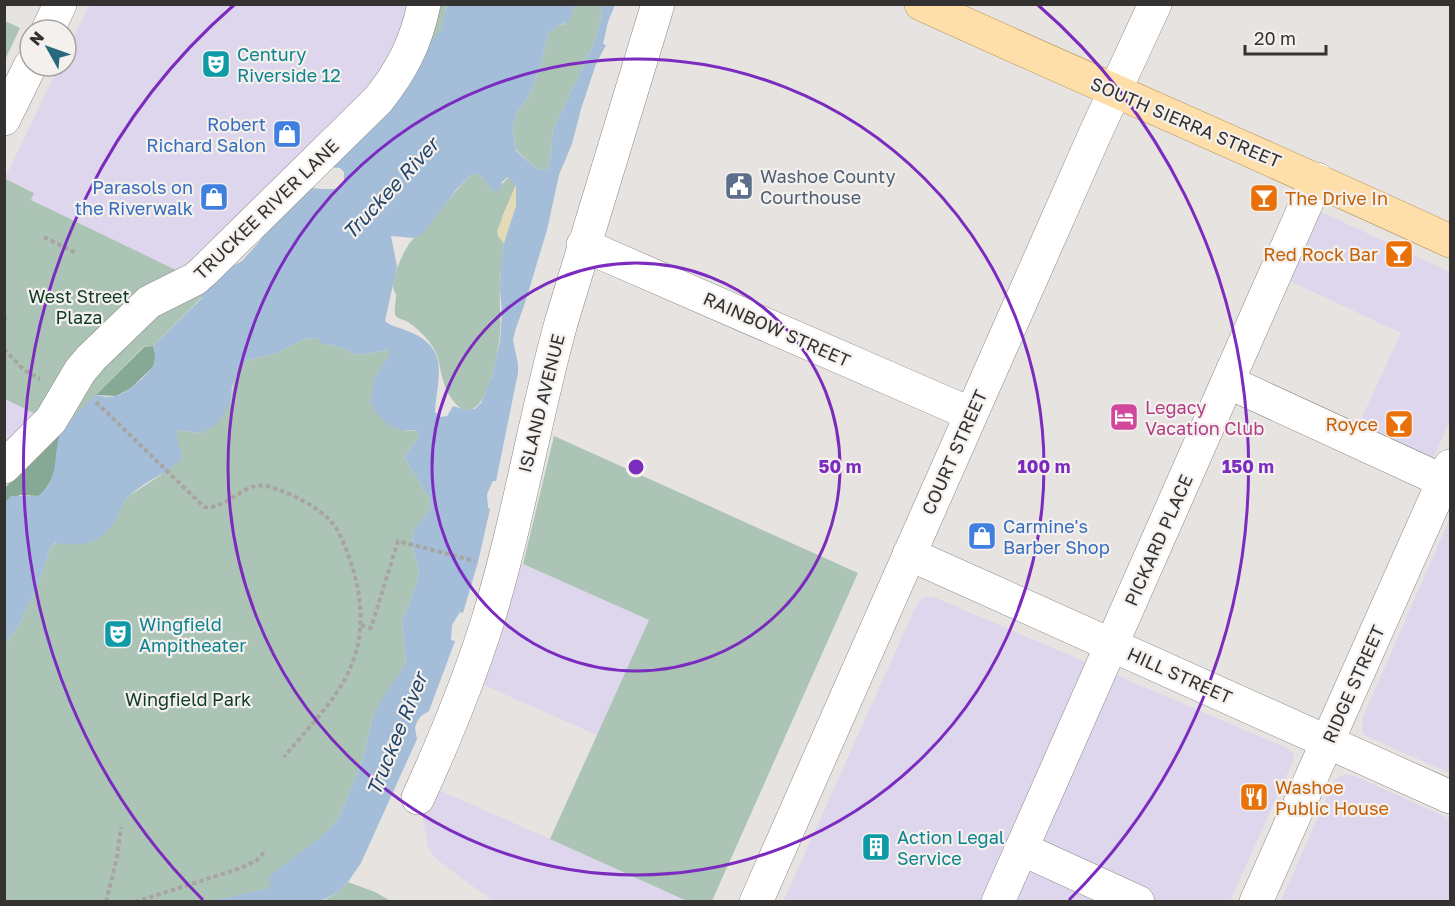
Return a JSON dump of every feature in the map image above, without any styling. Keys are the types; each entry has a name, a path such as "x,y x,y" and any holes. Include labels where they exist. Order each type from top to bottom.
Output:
{"main road":[{"name":"SOUTH SIERRA STREET","path":"921,4 1317,179 1450,241"}],"street":[{"path":"54,18 60,4"},
{"name":"TRUCKEE RIVER LANE","path":"4,467 51,420 80,371 116,334 155,297 185,284 204,271 378,100 407,59 424,4"},
{"name":"ISLAND AVENUE","path":"418,798 459,703 488,618 549,367 658,4"},
{"name":"COURT STREET","path":"756,902 1155,4"},
{"path":"4,119 24,78"},
{"name":"PICKARD PLACE","path":"999,902 1317,179"},
{"name":"RAINBOW STREET","path":"584,245 971,414"},
{"path":"1228,382 1448,477"},
{"name":"RIDGE STREET","path":"1256,902 1448,477"},
{"name":"HILL STREET","path":"909,554 1450,797"},
{"path":"1022,849 1138,902"}],"path":[{"path":"44,237 76,253"},
{"path":"92,399 204,507 220,506 258,485 268,487 318,510 333,524 340,536 356,576 362,617 353,659 346,678 284,757"},
{"path":"361,626 371,628 398,541 478,562"},
{"path":"106,902 117,857 121,827"},
{"path":"135,902 241,868 256,860 266,850"}],"shaded area":[{"path":"90,5 440,5 423,58 409,86 207,285 30,200 34,192 5,178 53,78 78,78 78,28"},
{"path":"1306,205 1450,272 1450,420 1427,473 1352,439 1401,333 1275,274"},
{"path":"5,399 64,428 5,488"},
{"path":"1450,518 1450,773 1366,736 1362,731 1363,717"},
{"path":"516,561 649,620 597,735 479,683"},
{"path":"927,596 1289,749 1294,754 1293,761 1230,901 783,902 916,606 921,599"},
{"path":"1346,774 1450,819 1450,901 1281,901 1334,781"},
{"path":"434,788 687,901 493,901 434,857 428,847 423,819"}],"green space":[{"path":"440,5 447,5 443,24 439,33 430,42"},
{"path":"575,5 601,5 602,16 593,46 553,130 547,170 537,169 515,149 513,127 516,114 530,94 542,61 548,33 565,24"},
{"path":"5,21 18,27 18,32 5,60"},
{"path":"472,174 479,174 494,192 509,177 516,185 503,215 498,236 504,243 500,282 500,336 497,353 485,394 479,404 471,410 462,409 451,398 435,350 428,341 415,327 396,316 396,295 393,283 407,247 424,231"},
{"name":"West Street Plaza","path":"4,178 34,193 31,200 207,285 202,297 153,346 143,347 64,428 5,399"},
{"name":"Wingfield Park","path":"317,338 324,344 334,345 357,355 388,350 390,354 375,378 402,430 417,431 419,437 404,457 428,496 431,508 414,531 412,544 419,570 416,585 402,622 406,664 373,716 363,759 341,813 331,828 266,889 210,902 5,902 5,645 18,626 35,591 52,545 113,523 120,507 130,495 161,475 177,430 202,433 231,402 234,378 238,367 245,361 277,353 305,339"},
{"path":"153,346 156,356 153,367 131,388 116,396 96,395 144,347"},
{"path":"60,432 56,467 45,489 39,496 20,495 5,502 5,488"},
{"path":"554,436 858,573 712,901 687,901 550,839 649,620 523,564"},
{"path":"348,882 391,901 321,902 338,892"}],"sand":[{"path":"516,185 516,206 504,243 497,231"}],"water":[{"name":"Truckee River","path":"447,5 575,5 569,22 548,33 542,61 530,94 516,114 513,127 515,150 537,169 547,170 553,130 593,46 602,16 601,5 615,5 603,44 606,45 596,64 572,144 559,175 547,230 515,331 513,340 518,373 496,481 493,481 487,494 490,509 478,562 463,613 460,612 452,625 451,640 455,641 429,711 417,722 415,728 417,739 361,863 338,892 321,901 210,901 266,889 270,884 269,876 331,828 341,813 363,759 373,716 406,664 402,622 416,585 419,570 412,544 414,530 431,508 428,496 404,457 419,437 417,431 392,427 381,418 370,402 375,378 389,355 388,350 357,355 334,345 323,344 317,338 305,339 277,353 245,361 238,368 232,387 231,402 218,423 202,433 177,430 182,458 170,469 129,496 107,532 87,543 52,545 35,591 18,626 5,645 5,502 11,496 39,496 46,489 55,467 60,434 66,425 96,395 110,397 120,395 146,374 155,361 153,346 202,298 198,294 225,268 242,261 260,241 264,229 307,187 340,188 344,182 344,172 340,168 330,167 409,86 430,42 441,30","holes":["472,174 479,174 494,192 500,189 502,182 508,177 516,185 516,206 504,243 501,269 500,341 492,376 481,403 475,409 466,410 453,406 447,416 441,417 435,412 439,365 431,347 423,339 385,321 397,266 391,236 414,238 423,233 456,190"]}],"place":[{"name":"Century Riverside 12","path":"216,64"},
{"name":"Robert Richard Salon","path":"287,134"},
{"name":"Washoe County Courthouse","path":"739,186"},
{"name":"Parasols on the Riverwalk","path":"214,197"},
{"name":"The Drive In","path":"1264,198"},
{"name":"Red Rock Bar","path":"1399,254"},
{"name":"Legacy Vacation Club","path":"1124,417"},
{"name":"Royce","path":"1399,424"},
{"name":"Carmine's Barber Shop","path":"982,536"},
{"name":"Wingfield Ampitheater","path":"118,634"},
{"name":"Washoe Public House","path":"1254,797"},
{"name":"Action Legal Service","path":"876,847"}]}
